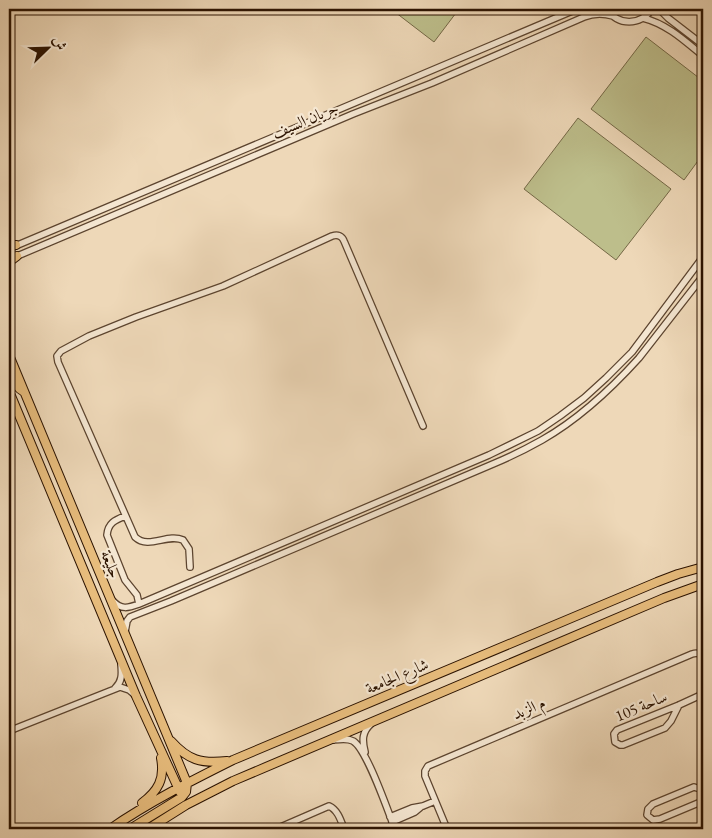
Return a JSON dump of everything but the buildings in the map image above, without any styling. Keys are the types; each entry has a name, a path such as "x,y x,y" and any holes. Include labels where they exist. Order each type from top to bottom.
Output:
{"main road":[{"path":"9,261 17,256"},
{"name":"جليعة","path":"9,356 187,783"},
{"path":"9,370 16,386 24,392"},
{"name":"جليعة","path":"9,391 136,696 186,805"},
{"name":"شارع الجامعة","path":"110,829 178,788 233,760 656,582 703,567"},
{"name":"شارع الجامعة","path":"148,829 186,805 233,781 664,598 703,584"},
{"path":"168,738 185,754 200,762 212,763 233,760"},
{"path":"134,813 154,793 159,785 162,765 159,746"},
{"path":"130,829 182,797 186,792 187,783"}],"street":[{"name":"جريان السيف","path":"11,247 577,9"},
{"path":"607,9 613,16"},
{"path":"652,9 643,18 663,26 703,56"},
{"path":"659,9 703,45"},
{"name":"جريان السيف","path":"17,256 353,114 432,83 591,14 604,13 626,22 635,22 643,18"},
{"path":"427,72 433,75 432,83"},
{"path":"349,104 354,110 353,114"},
{"path":"190,567 189,548 183,540 176,538 146,543 140,541 133,534 58,362 58,354 61,351 89,336 223,286 334,235 339,236 344,241 423,426"},
{"path":"110,598 116,605 122,607 127,608 139,604 489,455 538,431 584,398 623,361 703,257"},
{"path":"124,634 128,619 134,615 493,464 543,439 590,406 630,368 703,276"},
{"path":"125,516 110,524 107,535 125,580 137,595 139,604"},
{"path":"148,600 148,605 151,608"},
{"name":"م الزبد","path":"447,829 424,773 428,766 692,654 700,654 703,659"},
{"path":"114,689 121,680 120,658"},
{"path":"9,731 120,687 136,696"},
{"name":"ساحة 105","path":"679,705 665,728 622,745 615,742 614,734 616,730 703,694"},
{"path":"367,761 363,736 369,725 383,717"},
{"path":"324,742 347,739 362,750 395,829"},
{"path":"703,790 694,787 653,804 648,809 647,816 652,820 656,820 703,800"},
{"path":"391,820 412,808 435,801"},
{"path":"276,829 329,806 337,812 344,829"}],"green space":[{"path":"391,9 459,9 434,42"},
{"path":"646,37 703,81 703,154 684,180 591,109"},
{"path":"578,118 671,189 616,260 524,189"}]}
